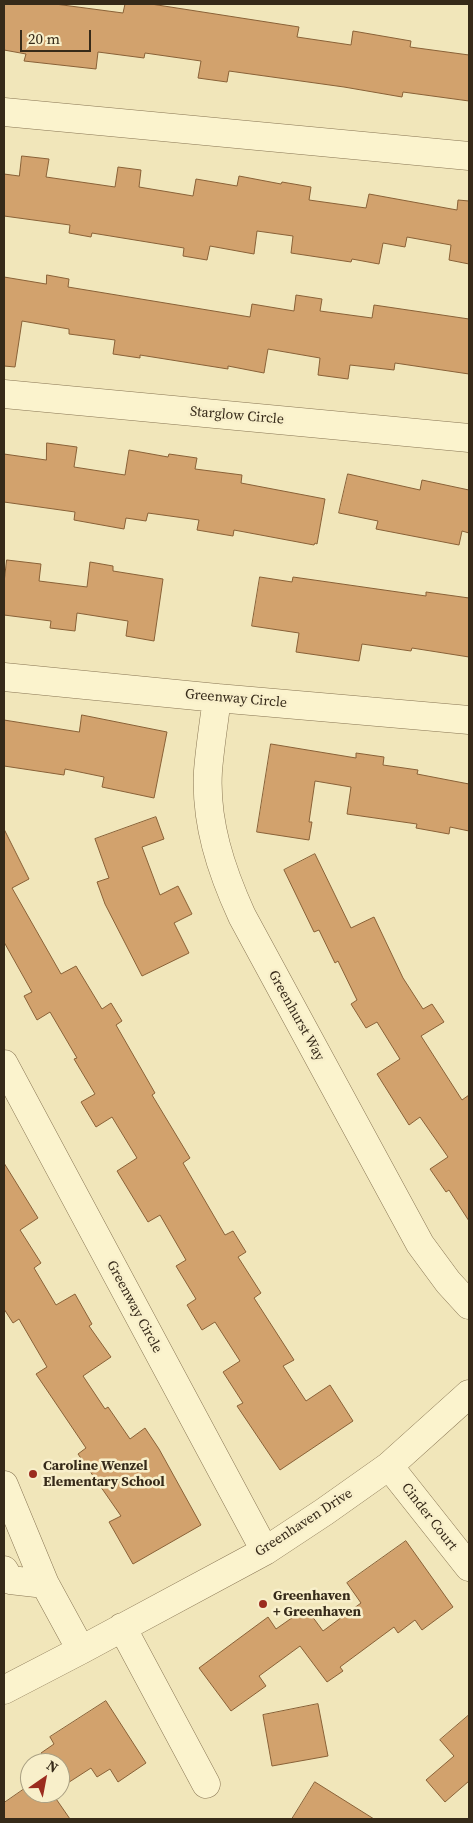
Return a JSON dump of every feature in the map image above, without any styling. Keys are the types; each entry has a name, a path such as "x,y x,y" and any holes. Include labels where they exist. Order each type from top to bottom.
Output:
{"street":[{"path":"4,112 469,156"},
{"name":"Starglow Circle","path":"4,394 469,438"},
{"name":"Greenway Circle","path":"4,677 469,720"},
{"name":"Greenhurst Way","path":"217,698 208,772 209,805 216,848 227,885 246,924 420,1244 448,1282 469,1305"},
{"name":"Greenway Circle","path":"4,1064 265,1551"},
{"name":"Greenhaven Drive","path":"4,1690 265,1551 389,1466 469,1394"},
{"name":"Cinder Court","path":"389,1466 469,1567"},
{"path":"4,1485 45,1584 81,1650"},
{"path":"6,1577 45,1584"},
{"path":"122,1628 206,1784"}],"building":[{"path":"4,4 55,4 123,13 125,4 151,4 299,27 297,37 351,45 353,31 411,41 410,47 469,55 469,101 403,92 402,97 229,71 227,82 198,78 201,61 145,53 144,58 98,52 96,69 24,61 26,54 4,50"},
{"path":"22,156 49,159 46,177 115,187 118,167 141,170 139,187 193,196 196,179 237,186 239,176 281,184 282,182 311,187 309,200 366,208 369,194 457,210 458,200 469,201 469,264 449,260 451,245 407,237 405,247 383,243 379,264 352,259 351,262 291,253 293,236 257,231 254,254 210,246 207,260 183,256 184,248 92,233 91,237 69,233 70,225 4,216 4,174 19,176"},
{"path":"47,275 69,279 68,287 250,317 252,304 294,311 296,295 322,299 320,311 372,318 374,305 469,319 469,374 395,363 394,370 350,365 348,379 318,375 320,358 268,349 264,373 228,366 228,369 140,355 140,358 113,354 115,340 69,334 69,329 22,321 15,367 4,366 4,277 46,284"},
{"path":"47,443 77,447 74,467 125,475 129,450 168,457 169,454 197,458 195,469 242,475 241,483 325,499 317,544 234,530 233,536 197,530 199,520 148,513 146,521 126,518 124,529 74,520 75,512 4,502 4,454 46,460"},
{"path":"348,474 420,490 422,480 469,490 469,533 462,531 459,545 376,529 378,521 339,513"},
{"path":"7,560 41,564 39,581 87,587 90,562 113,566 113,571 163,579 154,641 126,636 128,621 77,613 75,631 50,628 51,621 4,615 4,583"},
{"path":"260,577 292,582 293,577 426,596 426,592 469,598 469,657 412,648 411,651 362,644 359,661 296,652 299,633 252,626"},
{"path":"82,715 167,732 154,798 102,787 104,777 65,769 64,775 4,766 4,720 79,732"},
{"path":"271,744 356,758 356,753 384,757 383,765 418,770 417,774 469,784 469,831 450,827 449,834 416,828 417,824 347,814 351,787 315,781 309,822 312,822 309,840 257,832"},
{"path":"156,817 164,839 142,847 160,895 178,886 192,914 174,923 189,953 142,976 105,904 97,882 109,878 95,839"},
{"path":"4,829 29,879 12,888 61,974 76,966 102,1009 111,1003 122,1021 116,1025 155,1093 152,1095 190,1158 183,1163 225,1235 233,1231 246,1252 238,1257 261,1293 254,1298 294,1360 283,1366 306,1401 330,1385 353,1421 280,1470 237,1406 243,1403 223,1372 240,1361 215,1322 202,1330 187,1305 196,1299 176,1266 186,1260 160,1215 148,1222 117,1171 137,1158 112,1117 96,1127 81,1102 95,1094 74,1059 77,1058 50,1012 37,1020 24,996 32,992 4,942"},
{"path":"315,854 351,928 374,917 403,978 423,1009 432,1004 444,1022 421,1036 462,1100 469,1095 469,1221 449,1190 446,1192 430,1169 448,1157 420,1117 409,1125 377,1074 400,1059 377,1022 366,1028 351,1004 357,1000 338,961 335,963 319,930 314,932 284,870"},
{"path":"4,1163 38,1218 20,1230 41,1263 34,1268 56,1305 75,1294 92,1324 89,1326 111,1357 83,1376 105,1409 108,1407 130,1439 145,1428 159,1449 201,1525 133,1564 109,1522 121,1516 78,1454 86,1448 36,1374 47,1367 19,1319 13,1323 4,1309"},
{"path":"406,1541 453,1607 422,1630 415,1620 398,1633 394,1627 340,1667 343,1671 327,1682 300,1646 259,1676 266,1686 231,1711 199,1668 268,1617 276,1629 306,1608 323,1631 361,1603 347,1583"},
{"path":"106,1701 146,1763 118,1782 110,1769 97,1777 91,1768 70,1782 70,1753 41,1753 54,1744 50,1737"},
{"path":"318,1704 328,1756 272,1766 263,1715"},
{"path":"469,1715 469,1781 445,1802 426,1780 454,1756 440,1740"},
{"path":"315,1782 374,1819 292,1819"},
{"path":"20,1792 20,1803 59,1803 70,1819 4,1819 4,1803"}],"place":[{"name":"Caroline Wenzel Elementary School","path":"33,1474"},
{"name":"Greenhaven + Greenhaven","path":"263,1604"}]}
